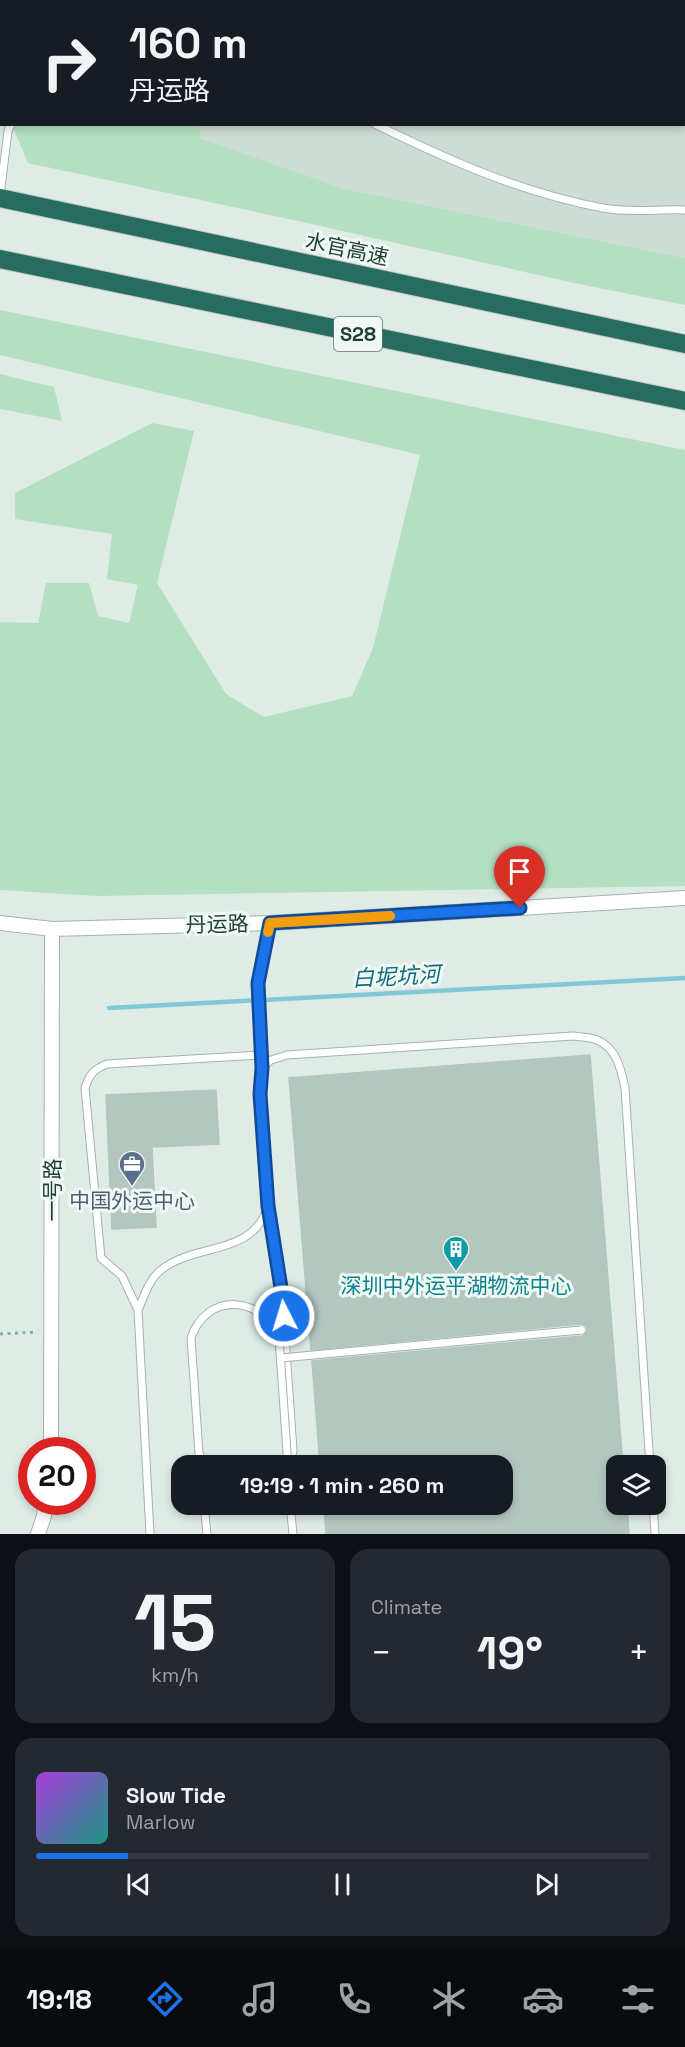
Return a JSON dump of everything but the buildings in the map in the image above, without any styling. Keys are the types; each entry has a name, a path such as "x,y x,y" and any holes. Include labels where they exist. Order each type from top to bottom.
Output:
{"highway":[{"name":"水官高速","path":"0,196 45,208 685,344"},
{"name":"S28","path":"0,259 685,401"}],"street":[{"name":"丹运路","path":"0,923 52,929 270,923 685,898"},
{"name":"一号路","path":"51,1437 52,929"},
{"path":"38,1534 44,1515"}],"lane":[{"path":"0,196 10,126"},
{"path":"379,126 448,159 527,189 605,209 685,210"},
{"path":"270,923 258,983 262,1068 260,1094 268,1206 282,1294 292,1455"},
{"path":"262,1068 271,1060 287,1054 573,1036 597,1039 610,1050 620,1063 625,1088 649,1455"},
{"path":"150,1534 138,1310 122,1276 101,1258 85,1088 88,1078 97,1068 107,1064 261,1055"},
{"path":"138,1310 148,1288 160,1270 247,1238 264,1219 268,1206"},
{"path":"200,1455 191,1338 194,1330 206,1315 223,1306 242,1304 263,1314 274,1325 279,1338 287,1455"},
{"path":"281,1358 581,1330"},
{"path":"205,1515 207,1534"},
{"path":"291,1515 293,1534"},
{"path":"653,1515 654,1534"}],"path":[{"path":"0,1334 51,1330"}],"shaded area":[{"path":"201,126 685,126 685,258 345,189 200,138"}],"green space":[{"path":"12,126 201,126 200,138 345,189 685,258 685,305 574,283 28,163"},
{"path":"0,310 685,450 685,886 97,896 0,890 0,622 38,623 46,583 89,583 98,616 129,623 138,585 107,579 112,534 15,519 15,493 152,423 194,431 157,583 226,694 264,717 352,696 373,648 420,455 0,355"},
{"path":"0,374 54,387 62,421 0,409"}],"waterway":[{"name":"白坭坑河","path":"109,1008 685,978"}],"slow traffic":[{"path":"268,932 270,923 390,916"}],"place":[{"name":"中国外运中心","path":"132,1187"},
{"name":"深圳中外运平湖物流中心","path":"456,1272"}],"route":[{"path":"284,1316 268,1206 260,1094 262,1068 258,983 270,923 520,908"}]}
